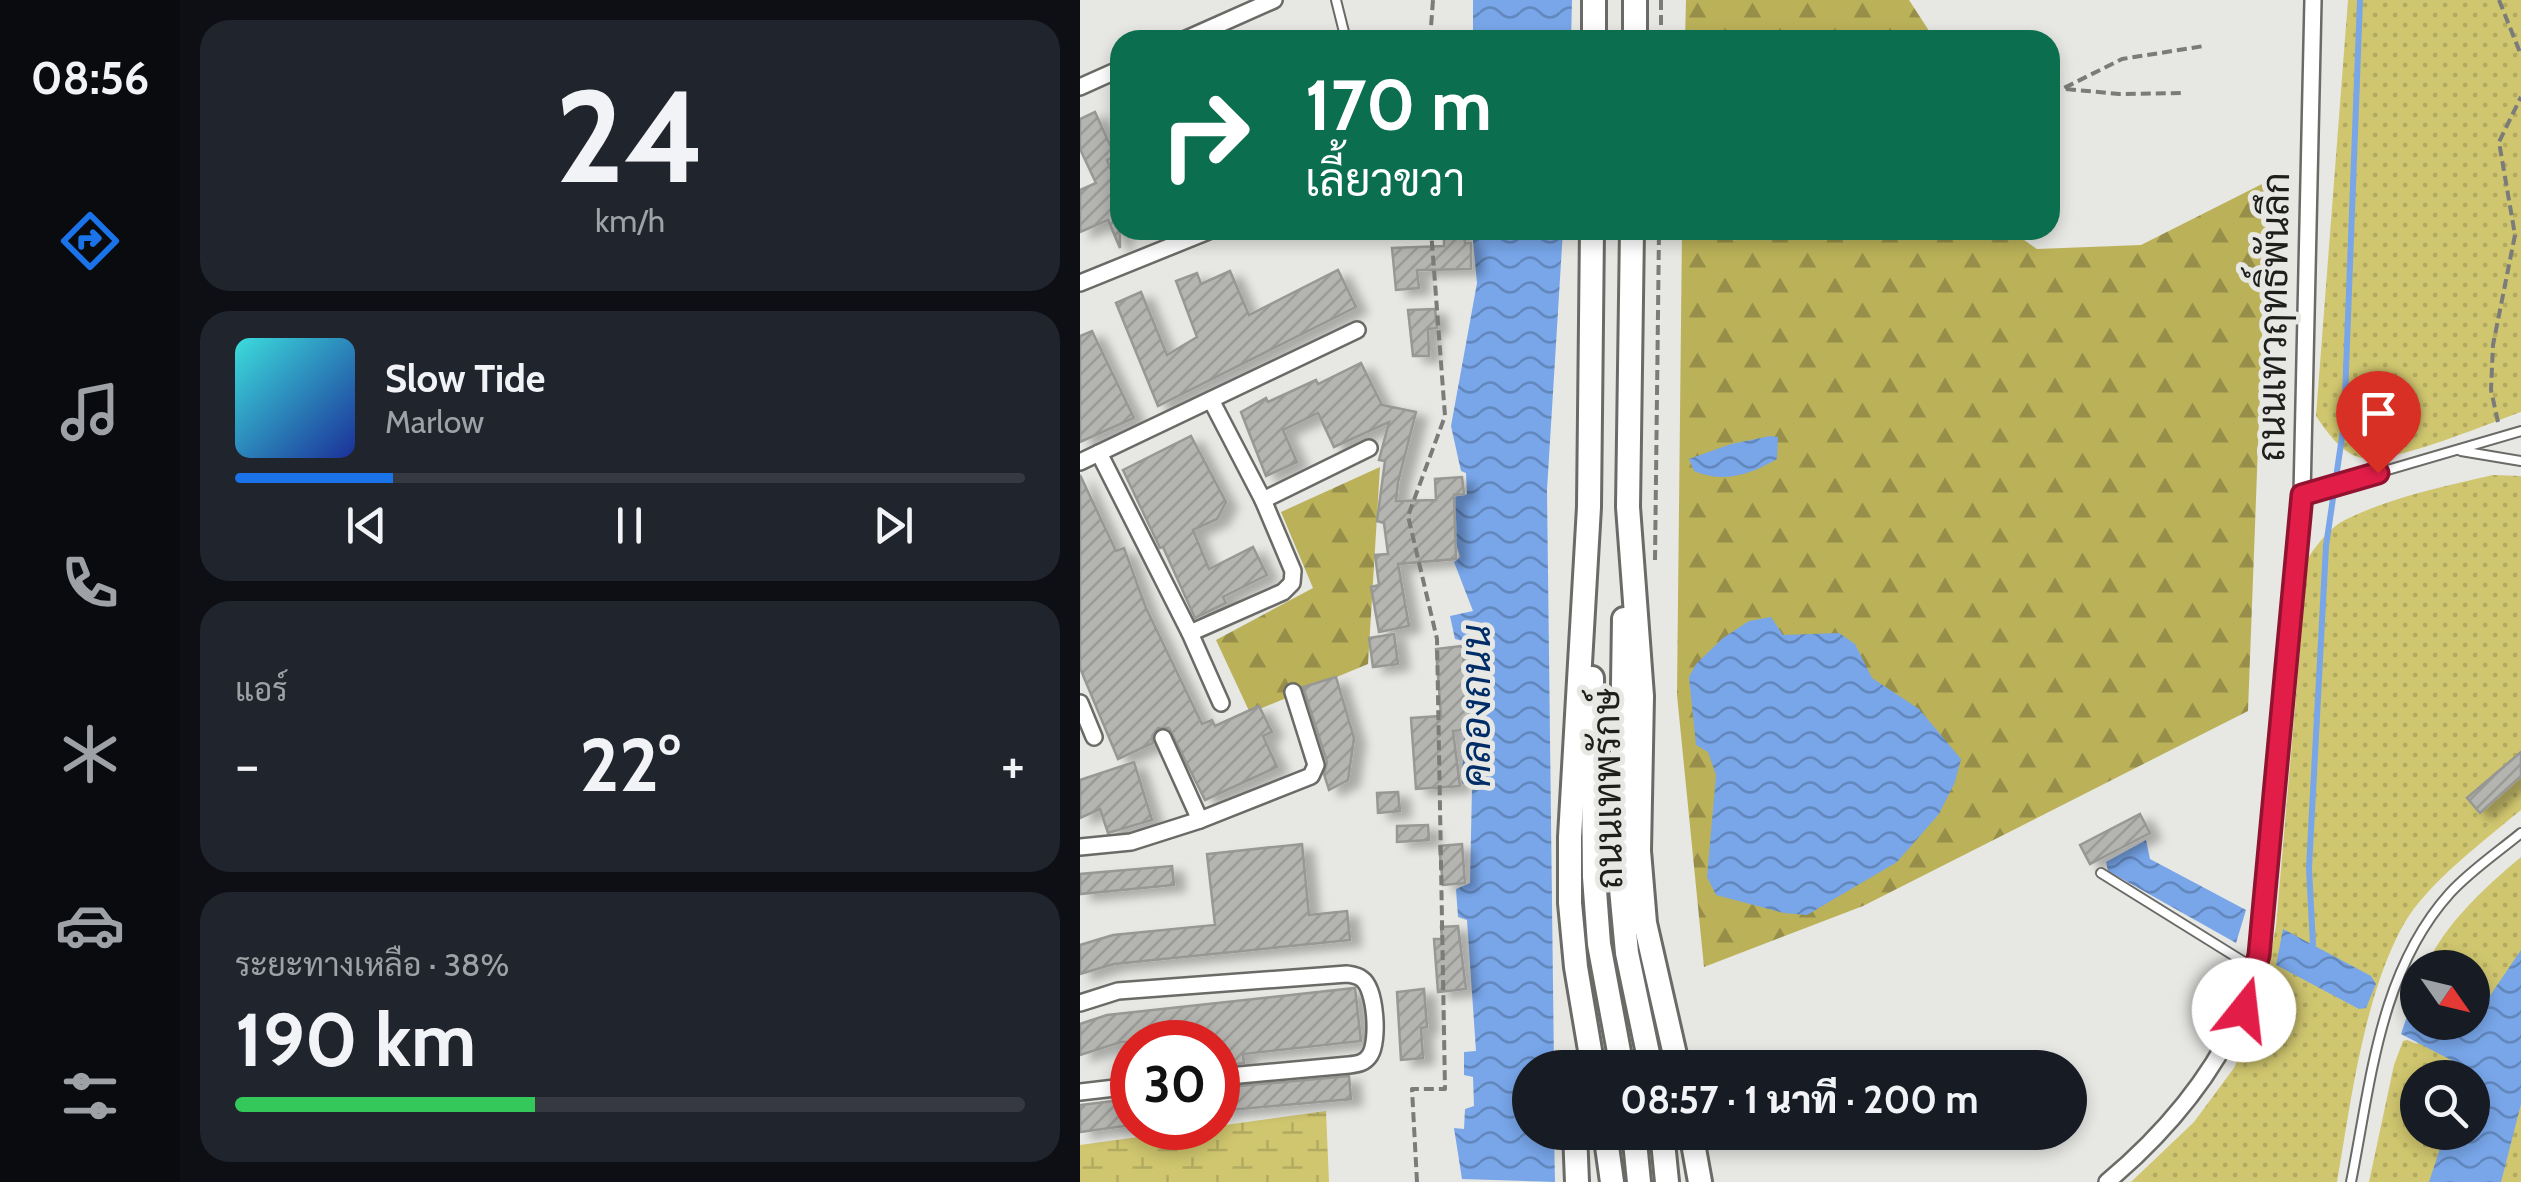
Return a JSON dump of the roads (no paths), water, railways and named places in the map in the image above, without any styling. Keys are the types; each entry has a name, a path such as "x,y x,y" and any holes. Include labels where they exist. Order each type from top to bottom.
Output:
{"main road":[{"path":"1594,0 1594,30"},
{"path":"1635,0 1635,30"},
{"name":"ถนนเทพรักษ์","path":"1592,240 1589,506 1594,877 1598,927 1619,1050"},
{"name":"ถนนเทพรักษ์","path":"1632,240 1620,878 1627,953 1647,1050"},
{"name":"ถนนเทพรักษ์","path":"1589,506 1570,837 1570,903 1590,1050"},
{"name":"ถนนเทพรักษ์","path":"1628,507 1642,696 1639,851 1645,923 1674,1050"},
{"path":"1576,967 1576,1050"},
{"path":"1576,1150 1576,1182"},
{"path":"1607,1150 1612,1182"},
{"path":"1636,1150 1639,1182"},
{"path":"1663,1150 1666,1182"},
{"path":"1694,1150 1700,1182"}],"street":[{"path":"1206,30 1274,0"},
{"name":"ถนนเทวฤทธิ์พันลึก","path":"2107,1182 2146,1150 2200,1087 2244,1010 2258,962 2302,495 2312,0"},
{"path":"1080,87 1110,74"},
{"path":"1080,282 1186,240"},
{"path":"1080,462 1357,330"},
{"path":"1190,633 1283,592 1292,583 1294,571 1263,500 1211,400"},
{"path":"1263,500 1369,448"},
{"path":"1099,453 1221,703"},
{"path":"1080,847 1131,842 1200,820 1311,776 1316,766 1293,692"},
{"path":"1080,703 1094,737"},
{"path":"1163,738 1200,820"},
{"path":"1080,1003 1118,991 1347,974 1360,976 1368,986 1374,1039 1366,1060 1240,1075"},
{"path":"1080,1092 1110,1089"}],"lane":[{"path":"1336,0 1344,30"},
{"path":"2302,495 2521,431"},
{"path":"2453,450 2521,461"},
{"path":"2352,1182 2383,1023 2398,974 2420,934 2451,892 2521,833"},
{"path":"2102,873 2258,962"}],"water":[{"path":"1473,0 1572,0 1571,30 1473,30"},
{"path":"1473,240 1562,240 1547,490 1554,1050 1512,1050 1512,1150 1554,1150 1555,1182 1462,1179 1454,1128 1464,1129 1465,1109 1474,1106 1473,1077 1464,1075 1464,1052 1476,1051 1467,920 1458,917 1456,889 1470,883 1472,787 1462,783 1464,734 1478,718 1467,642 1455,639 1450,616 1473,611 1454,562 1460,557 1447,526 1456,525 1454,497 1467,494 1466,473 1461,471 1451,426 1477,283"},
{"path":"1778,437 1777,459 1747,473 1727,477 1705,475 1694,471 1689,459 1731,444"},
{"path":"1771,617 1783,635 1839,633 1855,644 1872,678 1919,709 1961,759 1939,814 1897,862 1807,915 1716,895 1707,877 1716,775 1708,752 1696,745 1689,677 1696,664 1723,638 1749,621"},
{"path":"2146,840 2150,859 2246,910 2236,943 2108,871 2106,862"},
{"path":"2283,929 2371,976 2376,984 2366,1008 2359,1009 2276,965"},
{"path":"2521,950 2521,1104 2501,1182 2429,1182 2439,1150 2490,1150 2490,1060 2451,1060 2413,1040 2490,1040 2490,996"}],"waterway":[{"path":"2313,945 2309,868 2326,546 2344,423 2360,0"}],"water label":[{"name":"คลองถนน","path":"1475,706"}]}
